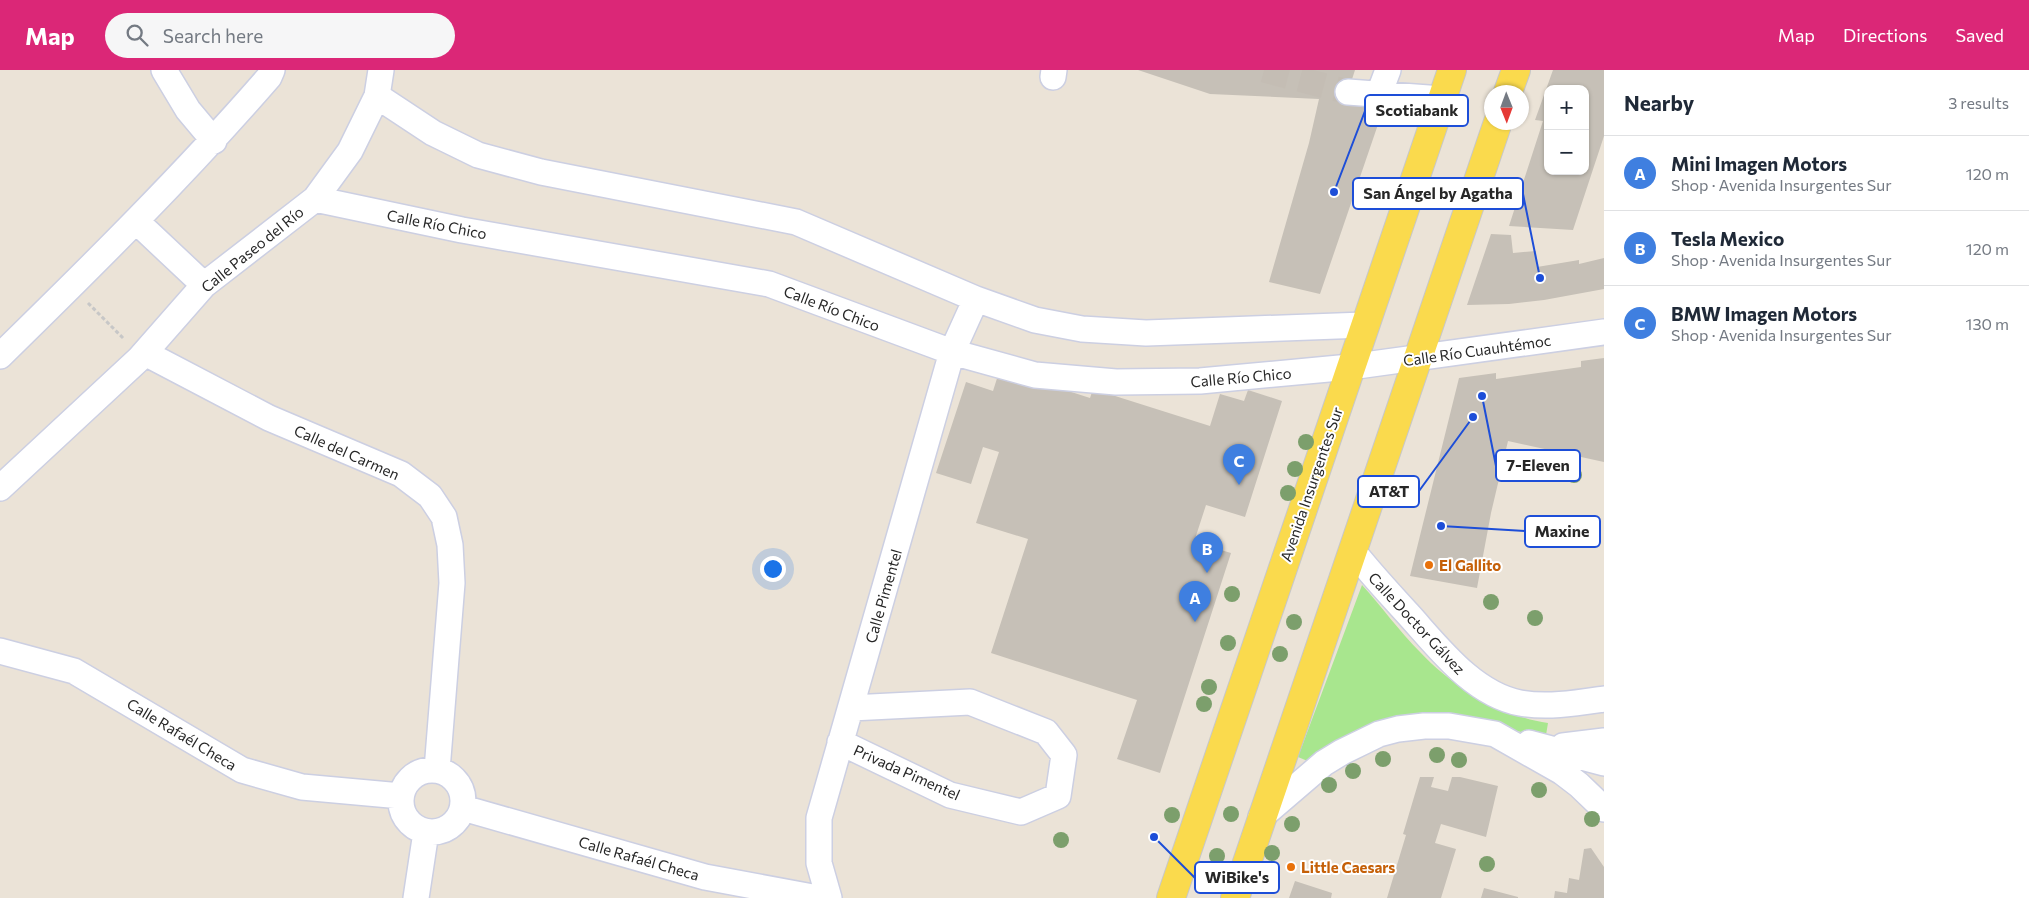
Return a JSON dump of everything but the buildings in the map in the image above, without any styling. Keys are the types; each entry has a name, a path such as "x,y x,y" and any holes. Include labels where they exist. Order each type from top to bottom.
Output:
{"main road":[{"name":"Avenida Insurgentes Sur","path":"1171,898 1452,70"},
{"path":"1511,85 1516,70"},
{"path":"1235,898 1495,130"}],"street":[{"path":"164,70 188,110 214,140"},
{"name":"Calle Paseo del Río","path":"0,488 145,353 204,285 315,199 350,151 376,96 381,70"},
{"path":"1379,94 1388,70"},
{"path":"0,356 136,221 214,140 268,72"},
{"path":"1348,92 1442,99"},
{"path":"376,96 432,133 478,156 541,172 796,222 974,303 1035,320 1082,329 1146,333 1364,325"},
{"name":"Calle Río Chico","path":"315,199 462,230 769,284 1034,375 1116,382 1200,382 1350,367"},
{"path":"136,221 204,285"},
{"name":"Calle Pimentel","path":"829,898 819,863 819,818 955,347 974,303"},
{"name":"Calle Río Cuauhtémoc","path":"1350,367 1604,332"},
{"name":"Calle del Carmen","path":"145,353 269,418 400,474 430,496 444,517 450,545 452,582 437,770"},
{"name":"Calle Doctor Gálvez","path":"1353,550 1372,575 1433,642 1472,680 1499,695 1519,703 1535,704 1604,700"},
{"name":"Calle Rafaél Checa","path":"0,651 74,671 242,770 302,787 401,796"},
{"name":"Privada Pimentel","path":"840,742 950,795 1021,812 1058,796 1064,755 1046,732 970,702 851,708"},
{"path":"1261,817 1324,763 1354,745 1379,734 1398,729 1424,726 1449,726 1495,734 1604,778"},
{"path":"1540,753 1564,746 1598,745"},
{"path":"1540,753 1604,762"},
{"path":"1540,753 1579,785 1604,809"},
{"path":"437,770 449,775 458,784 463,795 462,808 458,819 449,827 438,832 426,832 415,827 406,819 401,808 401,796 406,784 414,776 425,771 437,770"},
{"name":"Calle Rafaél Checa","path":"462,808 705,877 818,898"},
{"path":"416,898 426,832"}],"path":[{"path":"101,315 119,333"}],"green space":[{"path":"1362,585 1412,644 1447,677 1495,707 1512,714 1548,723 1546,735 1525,733 1487,723 1401,716 1363,727 1338,741 1310,762 1298,757"}],"tunnel":[{"path":"1264,70 1348,92"}],"place":[{"name":"Scotiabank","path":"1334,192"},
{"name":"San Ángel by Agatha","path":"1540,278"},
{"name":"7-Eleven","path":"1482,396"},
{"name":"AT&T","path":"1473,417"},
{"name":"BMW Imagen Motors","path":"1239,485"},
{"name":"Maxine","path":"1441,526"},
{"name":"El Gallito","path":"1429,565"},
{"name":"Tesla Mexico","path":"1207,573"},
{"name":"Mini Imagen Motors","path":"1195,622"},
{"name":"WiBike's","path":"1154,837"},
{"name":"Little Caesars","path":"1291,867"}]}
